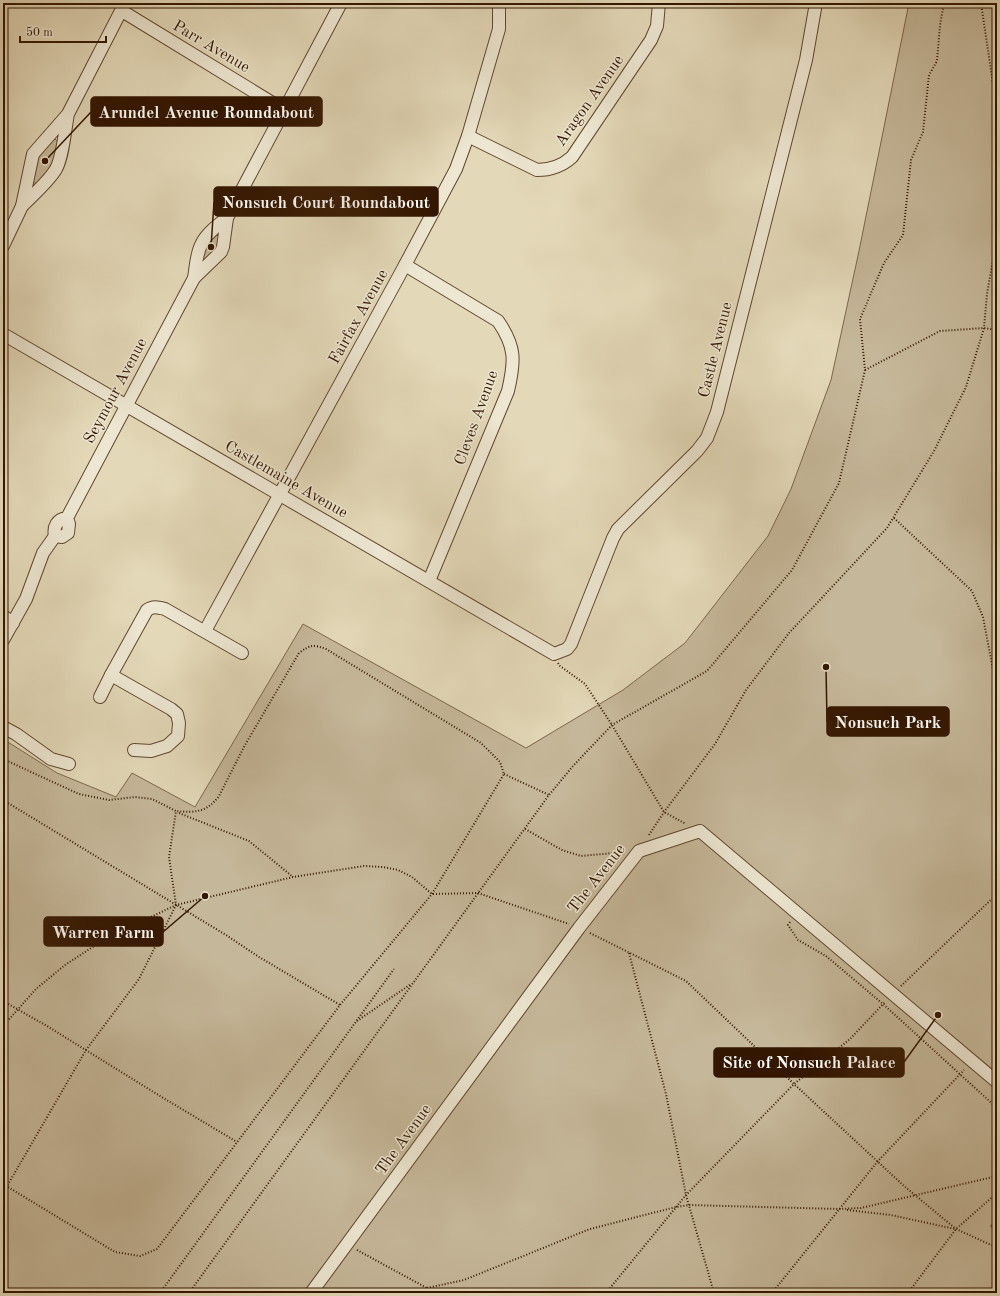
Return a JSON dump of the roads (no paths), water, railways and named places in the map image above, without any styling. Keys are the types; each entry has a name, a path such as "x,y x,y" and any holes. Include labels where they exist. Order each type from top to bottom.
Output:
{"street":[{"name":"Seymour Avenue","path":"3,640 8,620 26,599 43,553 55,536 62,537 68,532 69,524 67,518 194,278 221,252 227,218 341,3"},
{"name":"Fairfax Avenue","path":"205,631 456,169 468,136 499,29 499,3"},
{"name":"Aragon Avenue","path":"468,136 537,170 547,170 566,162 572,157 651,40 657,26 659,3"},
{"name":"Castle Avenue","path":"554,654 567,649 571,644 613,538 618,529 697,451 707,438 717,412 806,60 816,3"},
{"name":"Parr Avenue","path":"123,7 284,110"},
{"path":"3,246 22,206 33,154 68,114 123,7"},
{"path":"22,206 57,168 60,160 68,114"},
{"name":"Seymour Avenue","path":"194,278 198,253 202,243 210,233 227,218"},
{"name":"Cleves Avenue","path":"405,265 498,321 506,332 511,343 513,358 512,373 508,391 429,581"},
{"name":"Castlemaine Avenue","path":"3,334 554,654"},
{"path":"100,697 147,610 152,607 165,609 242,653"},
{"path":"111,675 171,709 177,714 179,723 178,736 167,746 151,752 134,750"},
{"path":"3,727 16,734 51,759 69,764"},
{"name":"The Avenue","path":"311,1293 579,928 639,850 700,831 997,1082"}],"waterway":[{"path":"992,1226 997,1222"}],"place":[{"name":"Arundel Avenue Roundabout","path":"45,161"},
{"name":"Nonsuch Court Roundabout","path":"211,247"},
{"name":"Nonsuch Park","path":"826,667"},
{"name":"Warren Farm","path":"205,896"},
{"name":"Site of Nonsuch Palace","path":"938,1015"}]}
